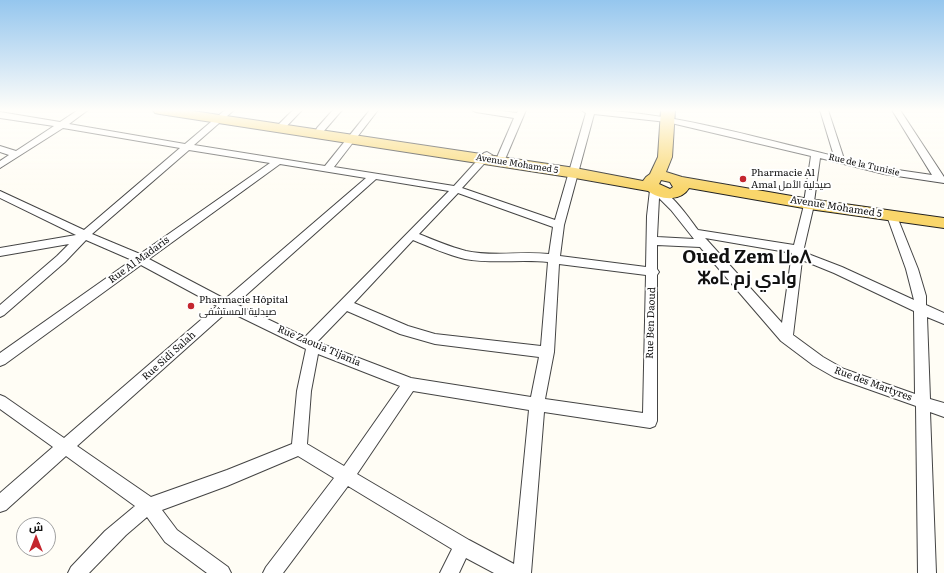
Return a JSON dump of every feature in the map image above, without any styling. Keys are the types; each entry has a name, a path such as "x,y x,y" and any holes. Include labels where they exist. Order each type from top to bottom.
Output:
{"main road":[{"name":"Avenue Mohamed 5","path":"354,137 613,176 666,187 728,193 893,219 944,229"},
{"path":"665,137 664,157 666,187"},
{"name":"Avenue Mohamed 5","path":"893,219 944,223"}],"street":[{"path":"0,165 44,137"},
{"path":"129,137 456,189 559,225"},
{"path":"0,312 61,259 83,237 199,137"},
{"path":"327,169 354,137"},
{"path":"501,159 510,137"},
{"path":"522,573 537,404 546,352 554,258 559,225 575,171 582,137"},
{"name":"Rue de la Tunisie","path":"750,137 884,171 942,180"},
{"path":"833,137 840,160"},
{"path":"914,137 942,180"},
{"path":"0,149 17,154"},
{"path":"786,337 798,252 808,206 816,154"},
{"path":"299,448 310,345 410,235 456,189 485,157"},
{"name":"Rue Al Madaris","path":"0,360 278,161"},
{"name":"Rue Sidi Salah","path":"0,504 374,176"},
{"name":"Rue des Martyres","path":"666,187 695,233 786,337 818,361 839,373 944,410"},
{"name":"Rue Ben Daoud","path":"615,417 650,421 653,272 652,216 666,187"},
{"name":"Rue Zaouia Tijania","path":"0,194 83,237 140,259 226,305 310,345 410,384 615,417"},
{"path":"893,219 918,287 923,402 927,573"},
{"path":"695,233 798,252 944,319"},
{"path":"410,235 466,255 484,257 530,256 554,258 653,272"},
{"path":"0,252 83,237"},
{"path":"653,241 703,243"},
{"path":"345,305 419,335 435,339 546,352"},
{"path":"272,573 346,476 410,384"},
{"path":"0,401 149,506 172,536 222,573"},
{"path":"299,448 463,546 512,573"},
{"path":"77,573 125,524 149,506 228,478 299,448"},
{"path":"449,573 463,546"}],"place":[{"name":"Pharmacie Al Amal صيدلية الأمل","path":"743,179"},
{"name":"Pharmacie Hôpital صيدلية المستشفى","path":"191,306"}],"district":[{"name":"Oued Zem ⵡⴰⴷ ⵣⴰⵎ وادي زم","path":"747,268"}]}
